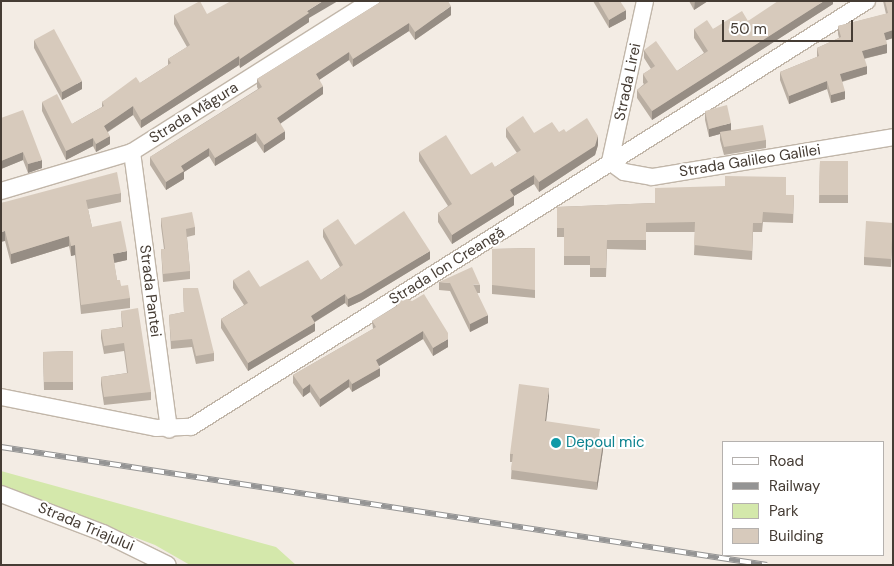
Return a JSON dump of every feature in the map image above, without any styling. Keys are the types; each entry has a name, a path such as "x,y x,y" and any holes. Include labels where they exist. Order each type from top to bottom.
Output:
{"street":[{"name":"Strada Măgura","path":"1,192 132,152 371,1"},
{"name":"Strada Lirei","path":"610,162 645,1"},
{"name":"Strada Ion Creangă","path":"1,397 169,430 190,427 866,1"},
{"name":"Strada Galileo Galilei","path":"610,162 624,172 652,177 893,137"},
{"name":"Strada Pantei","path":"132,152 169,430"},
{"name":"Strada Triajului","path":"1,494 103,532 168,565"}],"green space":[{"path":"1,471 276,547 296,565 190,565 155,545 1,486"}],"building":[{"path":"200,1 207,14 231,1 323,1 307,11 309,13 240,59 239,56 141,120 133,106 104,126 110,136 96,144 93,138 66,151 42,102 57,94 72,124 104,106 102,102 136,77 140,83 171,63 168,59 190,45 174,15"},
{"path":"382,1 448,1 451,6 415,32 409,23 353,59 349,52 316,74 323,86 277,118 285,131 264,145 256,133 215,158 209,148 181,166 184,171 166,182 150,157 262,87 257,79"},
{"path":"598,1 620,1 626,10 609,20"},
{"path":"778,1 824,1 652,111 637,90 648,82 643,74 655,66 644,50 656,41 677,71 708,51 694,29 707,20 713,29 742,11 748,21"},
{"path":"885,1 893,1 893,30 884,33 887,44 862,51 867,66 840,74 845,91 831,95 827,81 789,96 780,72 819,56 817,48 841,37 838,26 888,13"},
{"path":"54,29 82,81 62,92 34,40"},
{"path":"727,105 731,123 709,129 705,111"},
{"path":"23,110 42,160 28,164 23,152 1,161 1,118"},
{"path":"523,116 534,133 552,122 559,132 564,129 566,132 587,118 598,136 595,146 539,182 534,175 510,190 514,196 452,235 438,213 452,204 419,152 446,135 471,175 492,162 495,167 521,150 506,128"},
{"path":"763,125 766,140 724,147 720,132"},
{"path":"820,161 848,161 848,195 819,195"},
{"path":"117,172 121,193 86,200 92,227 121,221 127,251 113,254 117,280 120,280 121,286 128,285 130,298 81,305 75,245 71,246 69,236 11,254 5,231 1,232 1,203"},
{"path":"725,176 786,177 786,195 794,195 793,214 763,212 762,223 753,223 752,251 694,245 695,222 646,223 646,240 607,240 606,268 590,268 590,256 564,256 564,228 557,228 557,207 655,203 655,188 725,186"},
{"path":"404,211 430,251 361,293 348,299 345,294 311,316 315,323 248,363 221,319 248,303 233,280 249,270 260,287 308,260 321,280 343,265 323,229 338,219 355,245"},
{"path":"192,212 195,227 186,229 190,271 163,274 161,249 165,249 161,218"},
{"path":"866,221 893,223 891,259 864,257"},
{"path":"535,248 535,290 492,285 492,249"},
{"path":"472,267 480,285 473,284 488,315 470,324 450,283 439,282"},
{"path":"183,288 198,288 214,353 196,356 192,339 171,341 169,315 184,312"},
{"path":"424,294 448,333 448,339 433,348 423,331 376,360 380,368 352,384 349,379 320,399 310,384 303,389 293,375 376,327 372,321 397,306 396,303 405,298 412,301"},
{"path":"138,308 151,392 104,397 101,377 128,373 124,343 104,346 101,330 123,327 121,311"},
{"path":"73,351 73,382 44,382 43,352"},
{"name":"Depoul mic","path":"519,384 549,388 545,421 600,429 598,441 603,442 597,482 511,470 513,454 510,454"}],"railway":[{"path":"1,447 767,565"}],"place":[{"name":"Depoul mic","path":"556,443"}]}
